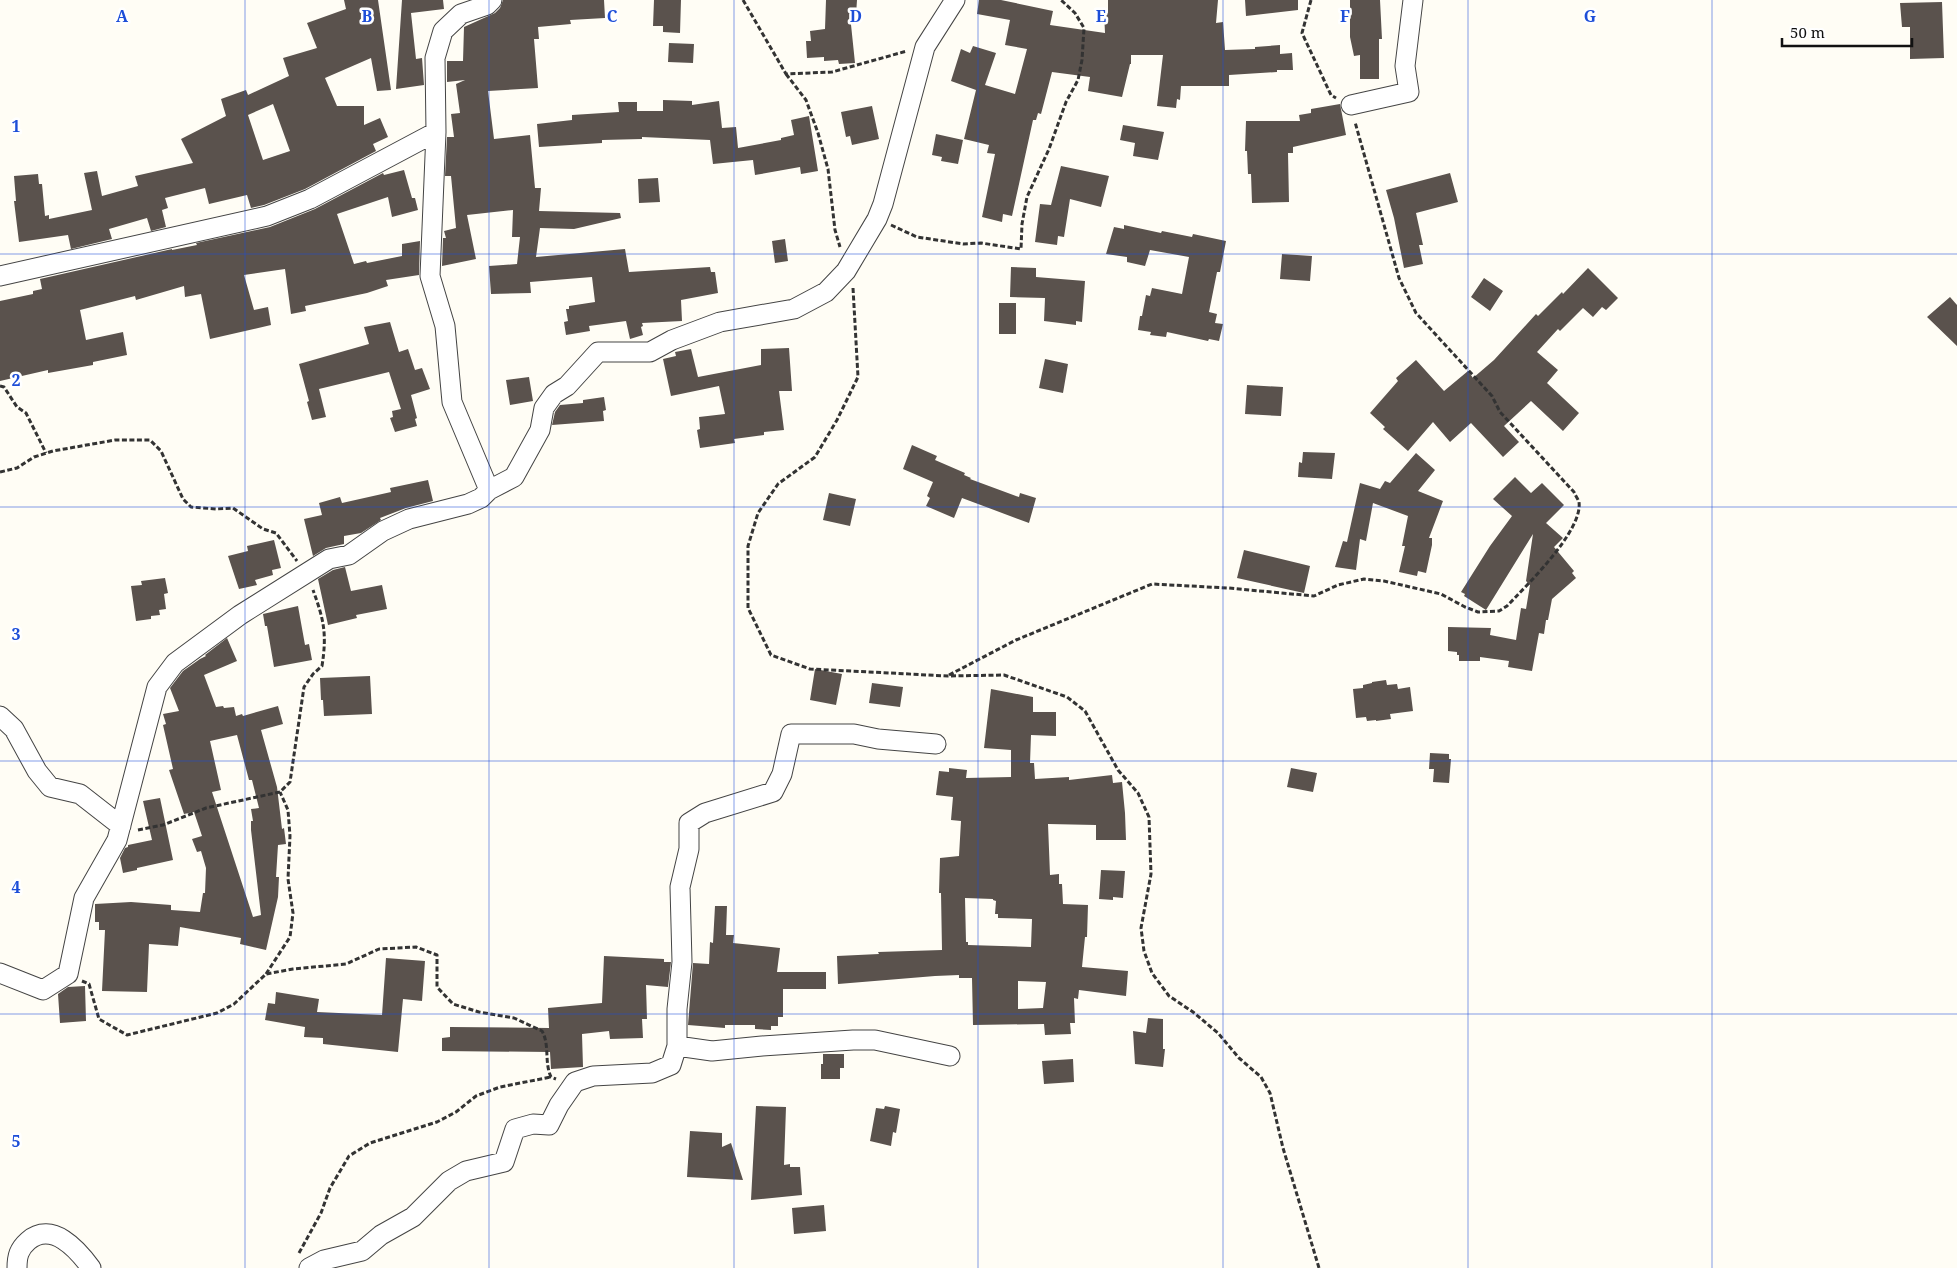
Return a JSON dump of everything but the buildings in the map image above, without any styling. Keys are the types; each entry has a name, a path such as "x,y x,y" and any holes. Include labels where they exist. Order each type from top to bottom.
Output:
{"street":[{"path":"490,490 452,402 446,326 430,276 436,132 435,58 443,31 461,14 487,5 492,0"},
{"path":"0,973 43,990 68,974 84,898 119,833 157,687 175,663 240,615 329,559 349,554 392,526 409,519 468,504 514,477 540,430 544,408 554,394 567,386 598,352 650,352 672,340 720,322 794,309 826,292 846,271 877,219 883,204 924,47 955,0"},
{"path":"1351,105 1409,92 1406,66 1413,0"},
{"path":"0,276 267,216 310,199 436,132"},
{"path":"0,716 14,729 37,771 50,787 80,794 119,833"},
{"path":"303,1263 362,1251 381,1235 413,1217 449,1181 466,1171 504,1162 515,1129 533,1124 549,1124 575,1082 593,1076 652,1073 671,1065 678,1046 677,1009 682,962 680,887 689,849 689,823 705,812 773,792 782,774 791,734 854,734 936,744"},
{"path":"678,1046 712,1052 762,1046 875,1040 950,1056"},
{"path":"18,1268 18,1254 22,1246 32,1237 46,1233 58,1236 67,1242 91,1268"}],"path":[{"path":"743,0 786,74 806,100 818,133 828,169 835,230 846,271 854,290 858,377 838,420 815,456 778,484 758,513 748,546 748,608 771,655 810,669 948,676 1004,675 1067,697 1085,711 1118,770 1138,793 1149,817 1151,874 1141,928 1144,951 1152,973 1169,996 1218,1032 1239,1058 1260,1077 1270,1093 1283,1148 1319,1268"},
{"path":"877,219 916,237 963,244 981,243 1021,249 1022,224 1027,197 1049,149 1066,102 1078,80 1082,60 1084,28 1075,13 1061,0"},
{"path":"948,676 1016,640 1152,584 1228,588 1314,596 1338,585 1364,580 1384,581 1441,594 1478,612 1490,613 1499,611 1507,606 1551,559 1577,519 1579,502 1574,492 1500,412 1492,396 1416,312 1399,278 1351,105 1331,95 1302,33 1311,0"},
{"path":"786,74 832,72 924,47"},
{"path":"0,386 4,387 17,407 26,413 46,453"},
{"path":"0,472 17,468 34,457 46,453 115,440 150,440 161,451 183,499 191,507 233,508 263,529 276,533 307,574 321,611 326,640 322,666 313,674 304,687 290,782 280,792 206,808 163,825 119,833"},
{"path":"68,974 89,984 99,1019 127,1035 217,1013 234,1004 266,974 290,937 293,913 288,879 290,836 288,810 280,792"},
{"path":"266,974 293,969 346,964 379,949 416,947 437,955 437,987 454,1004 479,1012 514,1018 542,1030 547,1041 546,1067 551,1077"},
{"path":"303,1263 330,1188 349,1156 370,1143 437,1122 456,1112 476,1096 500,1087 551,1077 561,1081 575,1082"}]}
